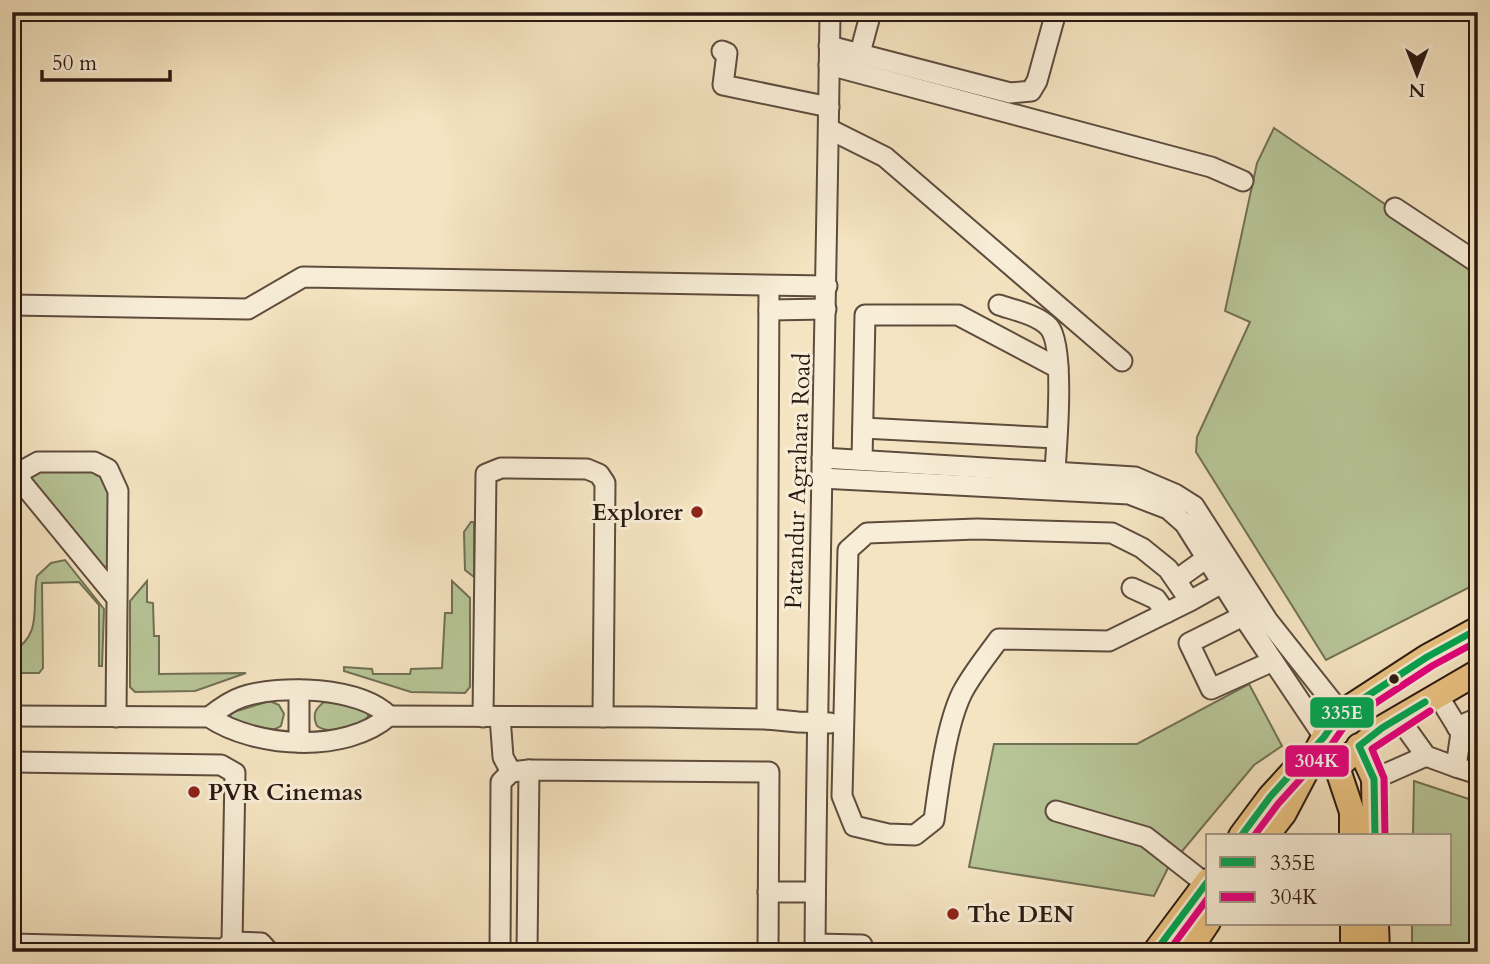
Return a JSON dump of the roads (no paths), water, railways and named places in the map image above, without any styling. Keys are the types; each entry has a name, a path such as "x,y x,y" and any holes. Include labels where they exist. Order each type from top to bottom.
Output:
{"main road":[{"path":"1242,834 1270,797 1342,713 1427,657 1478,629"},
{"path":"1352,834 1352,813 1337,767 1359,746 1398,717 1478,672"},
{"path":"1268,834 1284,813 1324,737"},
{"path":"1359,746 1374,779 1375,834"},
{"path":"1156,952 1206,883"},
{"path":"1188,952 1206,925"},
{"path":"1353,926 1353,952"},
{"path":"1376,926 1377,952"}],"street":[{"name":"Pattandur Agrahara Road","path":"815,948 816,723 827,286 830,12"},
{"path":"860,53 871,12"},
{"path":"830,56 860,53 1010,93 1031,91 1037,81 1056,12"},
{"path":"722,51 727,53 723,85 829,107"},
{"path":"830,56 1211,167 1243,181"},
{"path":"829,129 885,157 1122,361"},
{"path":"1395,208 1478,263"},
{"path":"12,304 248,309 303,277 827,286"},
{"path":"767,719 769,286"},
{"path":"999,305 1028,315 1049,327 1056,344 1058,368 1054,481"},
{"path":"769,316 826,315"},
{"path":"862,460 865,315 958,315 1058,368"},
{"path":"863,428 1056,438"},
{"path":"822,458 1054,481"},
{"path":"115,596 23,484 18,473 38,462 94,462 108,469 118,491 116,717"},
{"path":"527,952 520,771 503,757 491,717 486,474 501,468 587,469 599,474 605,483 603,717"},
{"path":"821,478 1054,481 1135,477 1175,494 1194,506 1214,553 1222,583 1324,737"},
{"path":"1190,601 1168,569 1142,548 1112,533 977,529 867,533 848,550 842,796 854,826 887,834 915,835 934,820 941,771 961,696 999,639 1109,641 1190,601 1222,583"},
{"path":"1176,580 1214,553"},
{"path":"1214,553 1342,713"},
{"path":"1132,588 1156,599 1166,613"},
{"path":"1243,616 1189,643 1211,689 1273,661"},
{"path":"209,717 242,697 299,690 318,691 359,700 380,707 389,716"},
{"path":"299,690 299,742"},
{"path":"1437,694 1461,733 1456,767"},
{"path":"12,716 209,717 224,727 278,742 323,741 352,735 378,726 389,716 767,719 844,723"},
{"path":"1398,717 1426,756 1478,774"},
{"path":"1457,727 1478,718"},
{"path":"1374,779 1426,756"},
{"path":"12,762 221,765 235,773 226,948"},
{"path":"500,952 501,782 520,771 769,772 768,952"},
{"path":"1056,811 1146,837 1206,881"},
{"path":"768,892 815,892"},
{"path":"12,944 89,949 226,948 261,943 269,952"},
{"path":"815,948 862,945 862,952"}],"place":[{"name":"Explorer","path":"697,512"},
{"name":"PVR Cinemas","path":"194,792"},
{"name":"The DEN","path":"953,914"}]}
